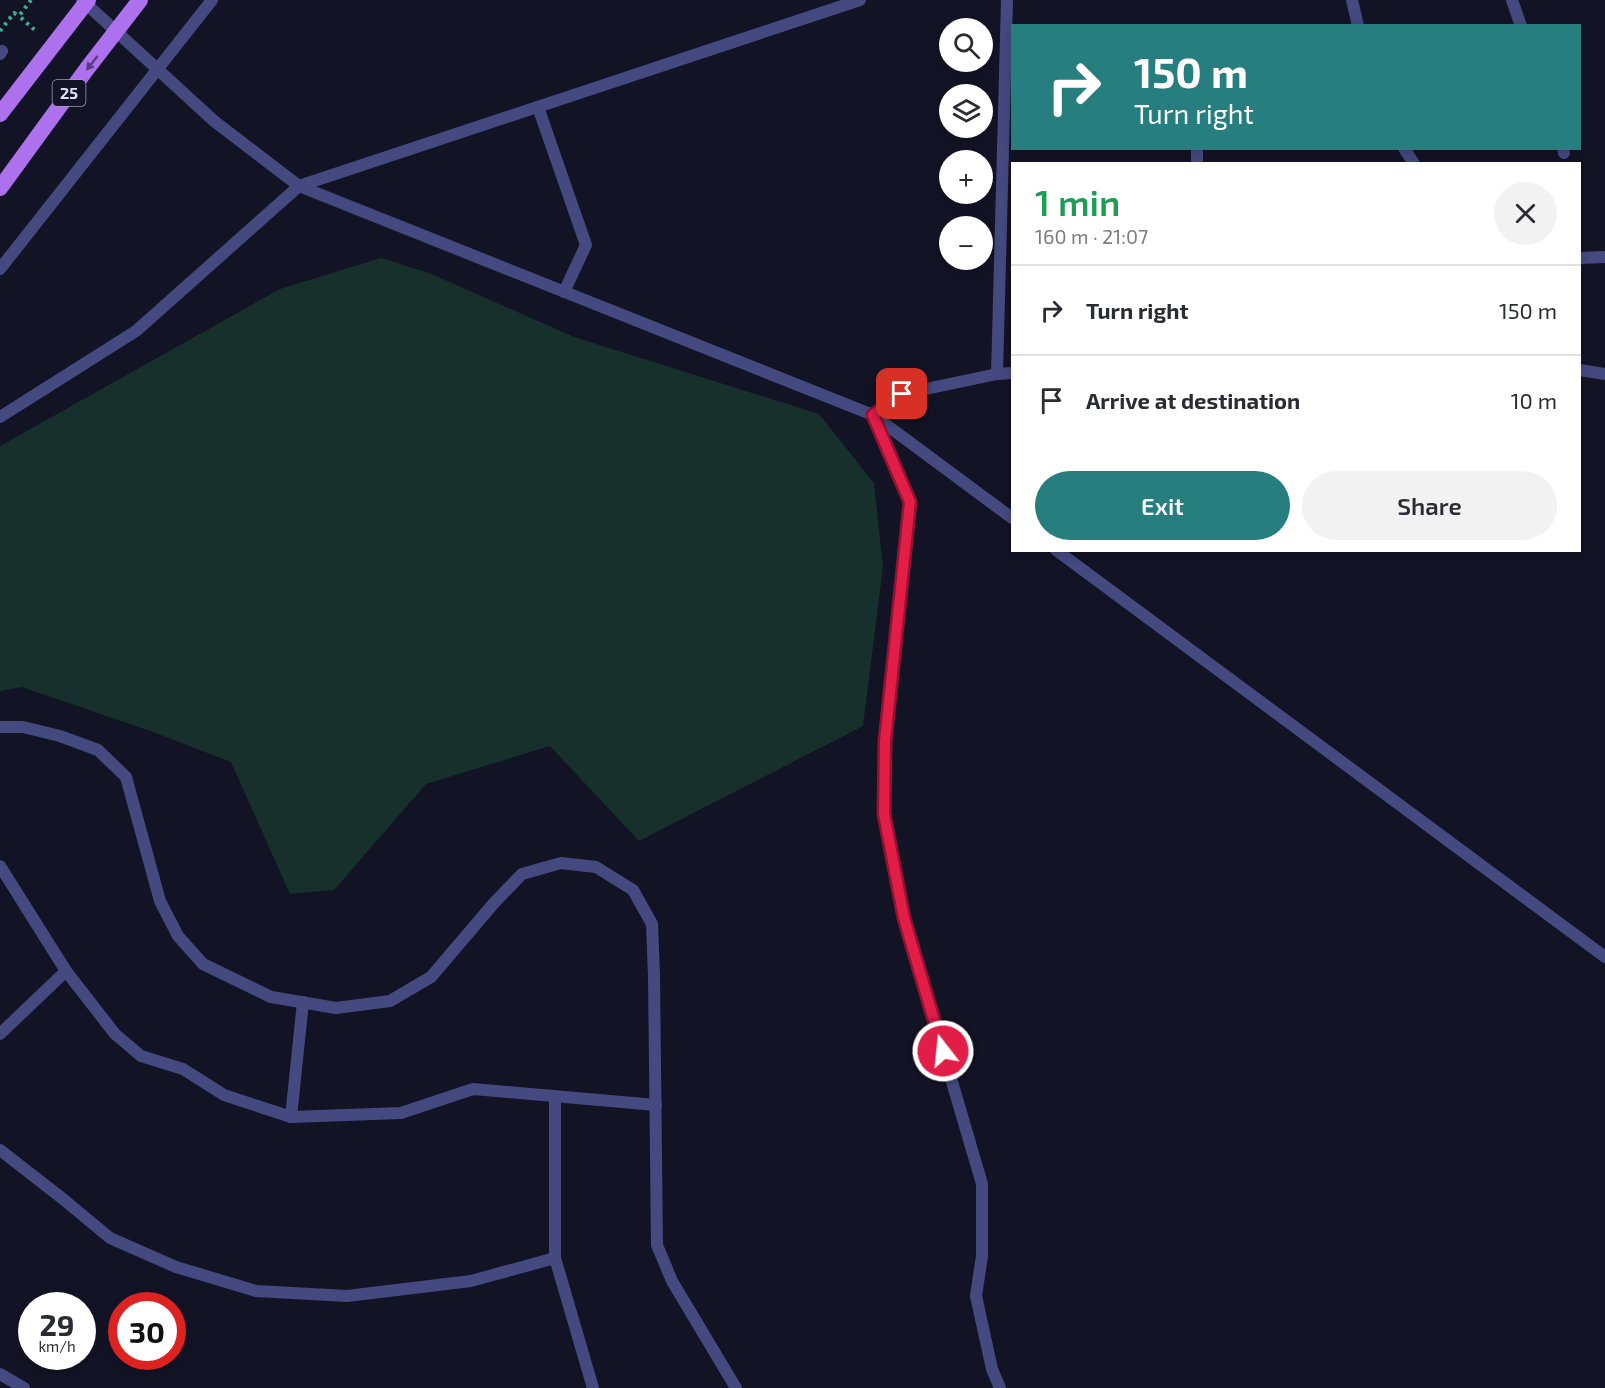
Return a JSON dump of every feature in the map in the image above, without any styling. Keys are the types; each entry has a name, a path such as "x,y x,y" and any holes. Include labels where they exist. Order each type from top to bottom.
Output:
{"main road":[{"name":"25","path":"0,188 140,0"},
{"name":"25","path":"0,114 85,1"}],"street":[{"path":"0,268 212,0"},
{"path":"0,417 136,331 299,186 860,0"},
{"path":"998,374 1006,0"},
{"path":"1352,0 1358,24"},
{"path":"1512,0 1520,24"},
{"path":"85,1 214,121 299,186 873,415 1011,517"},
{"path":"538,107 586,245 564,292"},
{"path":"1581,258 1605,257"},
{"path":"1581,370 1605,374"},
{"path":"873,415 902,394 1011,373"},
{"path":"873,415 910,502 885,741 884,814 904,918 982,1184 982,1256 976,1296 992,1369 1000,1388"},
{"path":"1059,552 1605,957"},
{"path":"0,727 23,727 60,736 98,750 126,777 160,901 178,936 203,964 271,997 336,1008 390,1001 431,977 522,874 561,863 596,867 633,890 652,924 657,1245 672,1281 736,1388"},
{"path":"0,866 66,971 115,1034 141,1056 183,1070 224,1095 291,1117 401,1113 474,1089 656,1105"},
{"path":"0,1034 66,971"},
{"path":"291,1117 303,1002"},
{"path":"555,1096 555,1258 593,1388"},
{"path":"0,1150 63,1198 110,1238 176,1267 256,1291 347,1296 471,1281 555,1258"},
{"path":"0,1374 24,1388"}],"path":[{"path":"0,32 14,13 19,16"}],"green space":[{"path":"381,258 429,273 574,337 819,414 874,483 883,567 863,726 639,841 550,746 426,784 334,890 290,894 231,762 153,732 22,687 0,691 0,446 280,289"}],"route":[{"path":"902,394 873,415 910,502 885,741 884,814 904,918 943,1051"}]}
